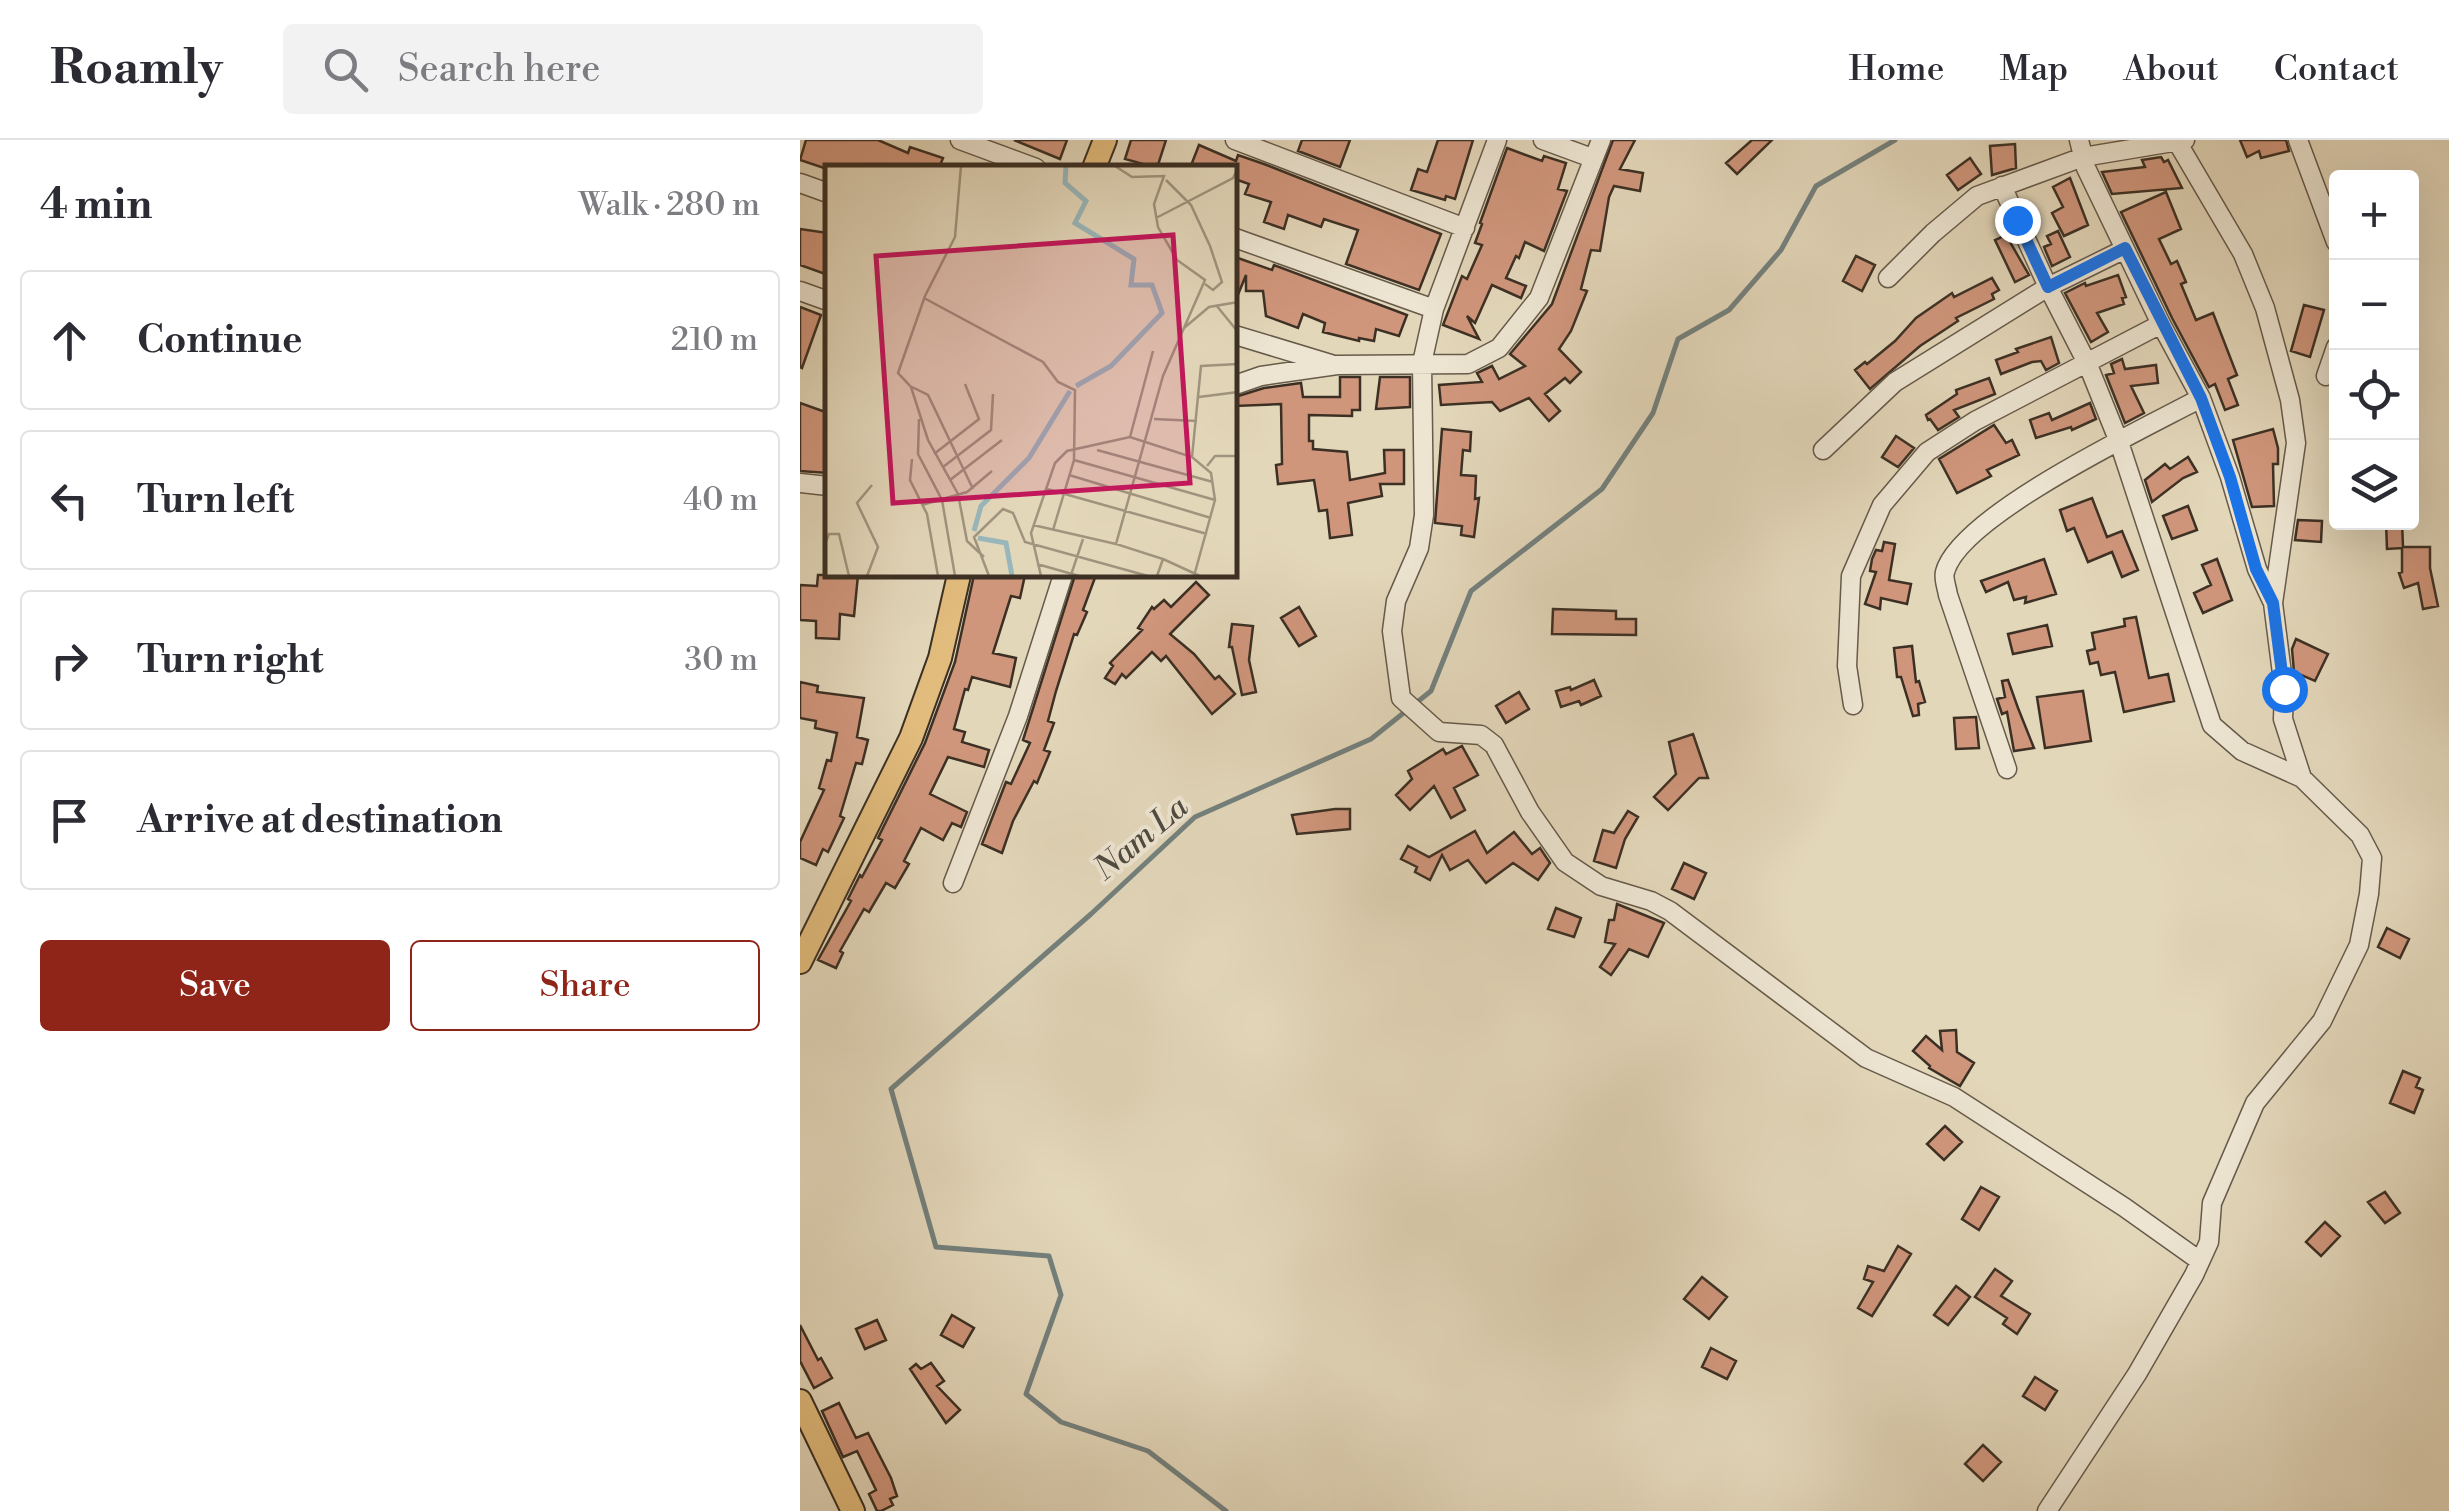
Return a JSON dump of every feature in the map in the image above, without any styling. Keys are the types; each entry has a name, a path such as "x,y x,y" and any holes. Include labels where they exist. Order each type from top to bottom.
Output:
{"main road":[{"path":"1095,165 1105,140"},
{"path":"800,962 910,738 940,658 958,578"},
{"path":"800,1401 853,1511"}],"street":[{"path":"960,140 1028,165"},
{"path":"1235,140 1465,228"},
{"path":"1498,140 1434,309 1422,362 1424,515 1419,548 1396,601 1392,630 1403,700 1439,732 1481,735 1494,745 1530,812 1565,862 1600,886 1670,911 1866,1058 1954,1097 2200,1261"},
{"path":"1543,140 1592,158"},
{"path":"1238,384 1261,376 1337,365 1468,364 1500,348 1539,298 1601,140"},
{"path":"1888,278 1977,196 2081,149 2179,140 2244,254 2265,308 2290,400 2296,443 2273,603 2284,689 2283,719 2302,778"},
{"path":"2298,140 2329,223"},
{"path":"2081,149 2161,324 2201,398 2230,477 2256,569 2273,603"},
{"path":"800,182 825,192"},
{"path":"2002,186 2088,365 2119,442 2212,725 2242,751 2302,778 2360,835 2372,858 2359,945 2322,1021 2254,1103 2212,1202 2210,1242 2137,1374 2048,1511"},
{"path":"1238,239 1434,309"},
{"path":"1823,450 1895,382 2048,287 2125,248"},
{"path":"800,290 825,301"},
{"path":"1852,706 1846,666 1851,576 1882,505 1927,452 1975,421 2161,324"},
{"path":"1238,336 1337,365"},
{"path":"2326,376 2335,350"},
{"path":"2007,770 1944,574 1955,553 1989,521 2042,485 2201,398"},
{"path":"800,483 825,486"},
{"path":"953,883 1018,716 1062,578"}],"building":[{"path":"806,140 878,140 908,153 910,147 943,158 940,165 825,168 800,160"},
{"path":"1014,140 1067,140 1060,159"},
{"path":"1131,140 1166,140 1158,165 1125,159"},
{"path":"1302,140 1350,140 1340,167 1298,151"},
{"path":"1438,140 1473,140 1455,199 1411,190 1418,169 1427,172"},
{"path":"1613,140 1635,140 1620,169 1643,173 1640,191 1614,186 1609,197 1600,251 1591,250 1581,289 1587,291 1559,349 1581,372 1570,383 1565,378 1545,394 1560,411 1549,421 1529,398 1500,411 1492,402 1441,405 1439,385 1482,382 1477,373 1492,366 1499,379 1525,366 1510,354 1552,304"},
{"path":"1752,140 1772,140 1737,174 1726,163"},
{"path":"2240,140 2286,140 2289,151 2261,158 2259,151 2247,157"},
{"path":"2015,144 2016,168 1992,175 1990,146"},
{"path":"1199,145 1236,161 1238,155 1441,234 1419,290 1346,264 1358,230 1324,219 1321,227 1288,215 1284,229 1264,222 1271,202 1245,194 1249,184 1238,180 1238,165 1191,165"},
{"path":"1507,148 1542,161 1544,156 1566,163 1558,189 1567,191 1544,251 1525,242 1506,278 1526,286 1521,298 1492,285 1475,323 1467,316 1479,339 1443,325 1462,276 1467,279 1482,245 1475,243 1480,223"},
{"path":"2161,157 2164,162 2168,160 2182,188 2112,194 2102,172 2145,167 2142,160"},
{"path":"1970,158 1981,174 1958,190 1947,175"},
{"path":"2070,178 2088,225 2064,236 2052,213 2063,207 2053,187"},
{"path":"2166,192 2181,229 2159,239 2171,264 2177,261 2186,282 2181,284 2196,320 2213,313 2237,375 2228,379 2238,405 2225,410 2215,384 2209,387 2172,318 2121,212"},
{"path":"800,229 825,233 825,274 800,265"},
{"path":"2058,231 2070,257 2052,266 2044,247 2051,244 2047,236"},
{"path":"2006,235 2029,275 2015,282 1995,240"},
{"path":"1856,256 1875,265 1862,291 1843,281"},
{"path":"1238,258 1272,270 1274,265 1407,315 1399,336 1376,329 1374,341 1323,332 1325,323 1303,314 1298,328 1266,316 1263,291 1246,291 1246,275 1238,295"},
{"path":"2118,275 2126,297 2122,298 2124,304 2097,313 2108,332 2091,342 2065,293 2085,283 2086,286"},
{"path":"1992,278 1999,290 1992,294 1994,299 1956,318 1958,321 1920,346 1870,389 1855,370 1952,293 1954,297"},
{"path":"2304,305 2324,310 2310,357 2291,351"},
{"path":"800,307 821,315 802,368 800,367"},
{"path":"2051,337 2059,363 2046,370 2041,361 2032,362 2001,374 1996,360"},
{"path":"2122,359 2125,369 2156,365 2158,383 2131,386 2144,413 2125,423 2106,375 2114,373 2111,364"},
{"path":"1340,377 1360,377 1360,410 1352,410 1352,416 1309,415 1309,441 1313,441 1313,449 1347,452 1350,480 1385,473 1384,450 1404,450 1404,484 1380,484 1382,496 1348,503 1352,535 1330,538 1327,510 1319,511 1314,480 1278,484 1276,465 1282,464 1281,404 1238,406 1238,396 1301,383 1303,397 1340,397"},
{"path":"1380,377 1410,377 1410,407 1376,409"},
{"path":"1989,378 1995,394 1954,410 1959,417 1938,430 1928,420 1926,415 1957,394 1956,390"},
{"path":"800,403 825,412 825,473 800,471"},
{"path":"2090,403 2096,419 2072,430 2071,427 2036,438 2030,420 2049,413 2052,420"},
{"path":"1994,425 2006,443 2012,440 2019,455 1987,470 1991,476 1957,493 1939,459"},
{"path":"1442,429 1471,432 1470,451 1463,450 1461,475 1476,476 1475,499 1479,498 1474,537 1461,535 1462,526 1435,523"},
{"path":"2273,429 2278,448 2278,464 2273,464 2274,506 2252,507 2233,440"},
{"path":"1896,436 1914,448 1898,467 1882,457"},
{"path":"2188,457 2197,472 2152,502 2145,480 2165,464 2170,469"},
{"path":"2092,498 2107,537 2122,531 2138,570 2122,577 2112,552 2088,562 2074,528 2067,531 2060,510"},
{"path":"2188,506 2197,530 2172,539 2163,516"},
{"path":"2298,520 2322,521 2321,542 2295,540"},
{"path":"2386,530 2402,530 2403,547 2430,547 2438,606 2423,609 2418,583 2404,588 2399,573 2402,548 2387,549"},
{"path":"1884,542 1895,544 1889,580 1911,584 1907,604 1881,598 1880,609 1865,604 1876,572 1870,571 1872,559 1876,550 1882,551"},
{"path":"2044,559 2056,594 2025,603 2026,597 2014,600 2008,582 1986,592 1981,581"},
{"path":"2217,559 2232,600 2203,613 2194,593 2211,585 2202,565"},
{"path":"818,575 858,578 854,616 840,614 839,639 816,638 816,621 800,620 800,585 817,586"},
{"path":"973,578 1024,578 1020,598 1011,596 993,653 1016,658 1010,687 972,677 954,729 965,732 962,742 989,750 984,767 948,757 930,794 967,812 961,827 952,823 943,840 921,828 904,861 909,864 895,888 886,883 869,912 864,909 840,951 843,953 836,968 818,960 882,840 878,838 925,743 955,662"},
{"path":"1074,578 1095,578 1083,610 1087,612 1077,635 1074,634 1048,721 1054,723 1044,750 1050,752 1037,783 1034,781 1013,821 1002,853 982,844 1006,782 1011,784 1030,743 1023,740"},
{"path":"1196,582 1209,595 1170,634 1235,694 1212,714 1166,656 1161,661 1152,652 1115,684 1105,678 1113,666 1110,663 1142,630 1138,628 1152,607 1164,600 1171,607"},
{"path":"1299,607 1316,636 1299,646 1281,618"},
{"path":"1553,609 1616,611 1616,619 1636,619 1636,635 1552,634"},
{"path":"2136,617 2149,678 2168,674 2174,701 2124,712 2115,672 2101,675 2098,662 2090,664 2087,651 2095,649 2092,633 2125,626 2124,619"},
{"path":"1232,624 1253,626 1249,660 1256,692 1242,695 1229,647"},
{"path":"2047,625 2052,646 2013,654 2008,634"},
{"path":"2296,639 2328,654 2315,681 2294,672 2292,649"},
{"path":"1912,646 1916,682 1919,681 1925,702 1918,704 1919,715 1913,716 1901,677 1897,677 1894,648"},
{"path":"1594,680 1601,696 1581,705 1579,701 1561,707 1556,691 1570,687 1571,690"},
{"path":"2008,680 2034,748 2014,751 2007,712 2002,714 1997,699 2005,697 2002,681"},
{"path":"800,682 818,686 817,692 864,698 857,737 868,740 862,764 856,763 840,816 844,818 828,852 823,849 816,865 800,858 800,842 824,790 819,788 827,760 831,761 837,733 815,728 816,721 800,718"},
{"path":"2083,691 2091,741 2045,748 2037,697"},
{"path":"1519,692 1529,709 1506,723 1496,706"},
{"path":"1976,717 1979,748 1956,749 1954,718"},
{"path":"1693,734 1708,778 1699,778 1668,810 1654,797 1676,774 1669,742"},
{"path":"1462,746 1478,775 1454,788 1465,810 1451,818 1434,786 1410,810 1396,795 1412,779 1408,771 1443,749 1446,754"},
{"path":"1350,809 1350,829 1297,834 1292,815"},
{"path":"1628,811 1638,817 1625,839 1616,868 1594,861 1603,830 1614,833"},
{"path":"1475,831 1487,853 1514,832 1532,854 1540,848 1550,863 1538,880 1513,863 1486,883 1468,860 1450,870 1442,855 1430,880 1401,859 1408,846 1429,857"},
{"path":"1684,863 1706,873 1694,899 1672,889"},
{"path":"1617,904 1664,923 1648,957 1629,949 1611,975 1600,967 1615,944 1605,942"},
{"path":"1556,908 1581,918 1574,937 1548,929"},
{"path":"2387,928 2409,939 2400,958 2378,947"},
{"path":"1956,1030 1957,1052 1974,1063 1960,1086 1929,1068 1913,1051 1926,1036 1942,1050 1940,1031"},
{"path":"2403,1071 2420,1078 2416,1087 2423,1090 2414,1113 2390,1103"},
{"path":"1945,1126 1962,1142 1944,1160 1927,1144"},
{"path":"1981,1187 1999,1197 1979,1230 1962,1219"},
{"path":"2385,1192 2400,1213 2385,1223 2368,1202"},
{"path":"2325,1222 2340,1236 2321,1256 2306,1242"},
{"path":"1898,1246 1911,1254 1872,1316 1858,1308 1873,1282 1864,1279 1868,1266 1884,1271"},
{"path":"1995,1269 2012,1281 2001,1296 2030,1314 2017,1334 2003,1324 2007,1318 1975,1297"},
{"path":"1702,1277 1727,1297 1709,1319 1684,1299"},
{"path":"1956,1286 1970,1297 1948,1325 1934,1315"},
{"path":"952,1315 974,1328 963,1347 941,1335"},
{"path":"877,1320 886,1340 865,1349 856,1329"},
{"path":"800,1325 832,1378 814,1388 800,1361"},
{"path":"1711,1348 1736,1361 1727,1379 1702,1367"},
{"path":"931,1363 944,1381 937,1386 960,1410 946,1423 910,1369 916,1364 921,1369"},
{"path":"2035,1377 2057,1391 2045,1410 2023,1396"},
{"path":"839,1403 856,1438 868,1433 891,1478 897,1496 890,1499 893,1505 881,1511 877,1511 869,1494 876,1490 857,1451 843,1457 822,1411"},
{"path":"1983,1445 2001,1462 1983,1481 1965,1464"}],"waterway":[{"name":"Nam La","path":"1226,1511 1148,1451 1061,1422 1026,1394 1061,1295 1049,1256 936,1247 891,1089 1195,817 1371,739 1431,691 1471,591 1602,489 1653,413 1678,339 1729,310 1781,250 1816,186 1895,140"}],"route":[{"path":"2017,220 2048,287 2125,248 2201,398 2230,477 2256,569 2273,603 2284,689"}]}
